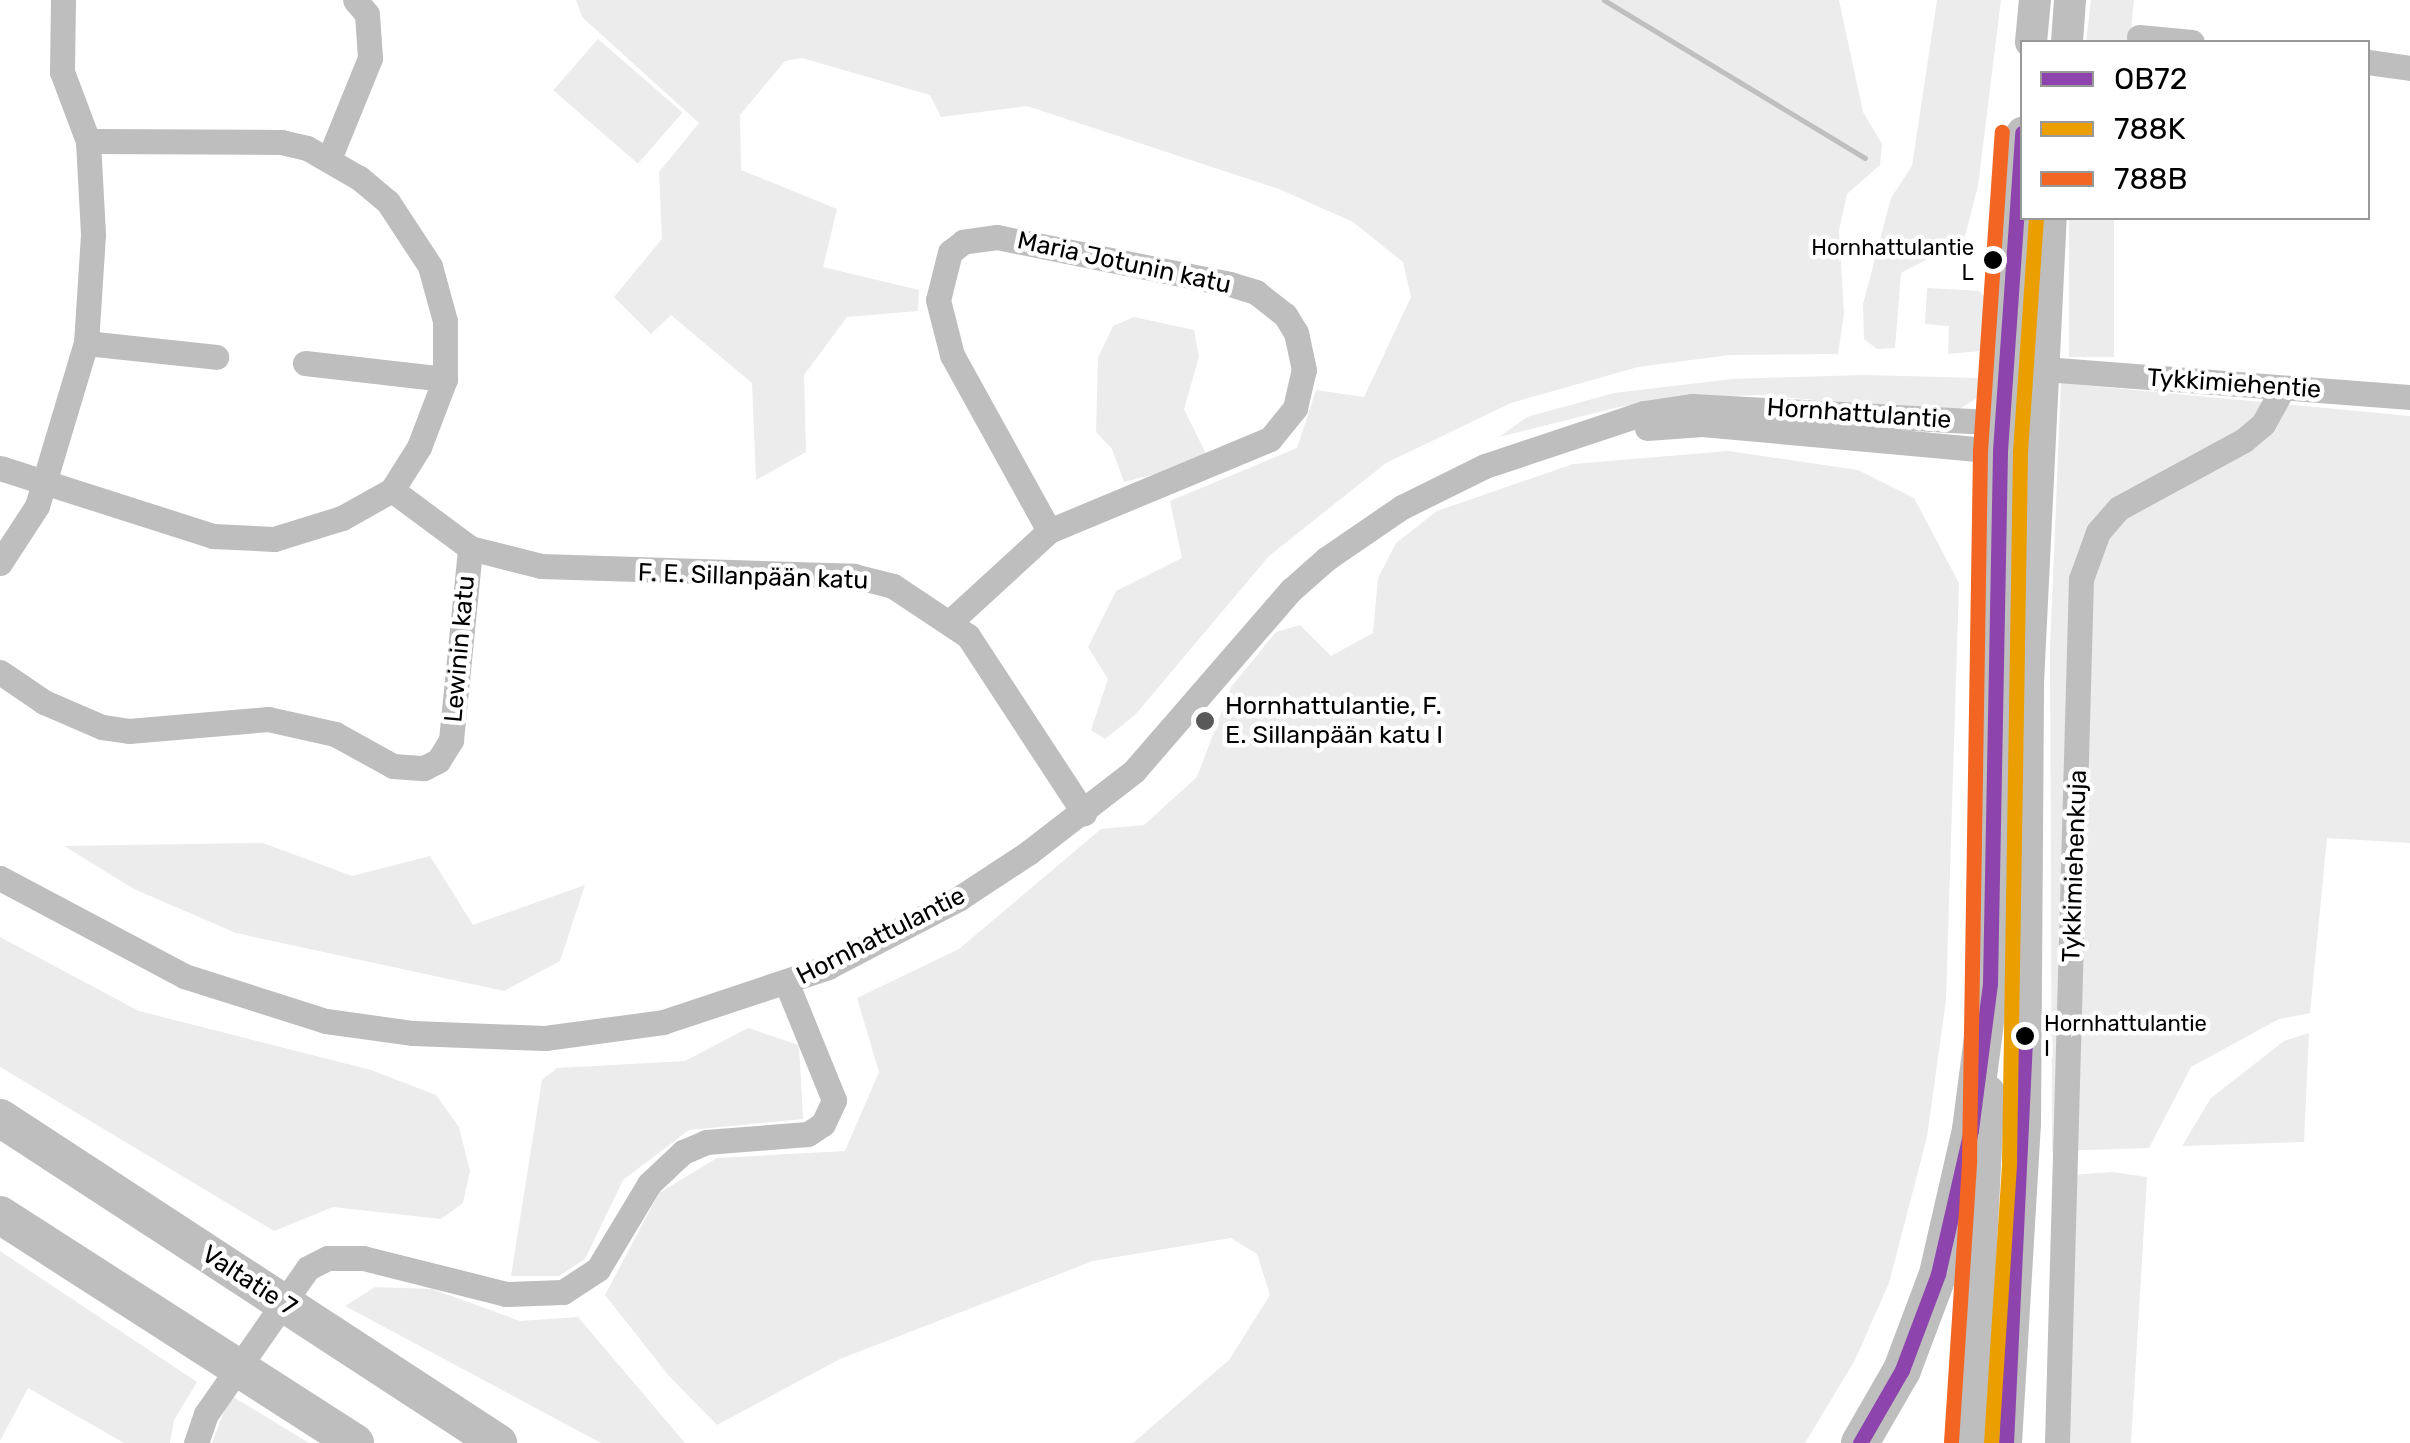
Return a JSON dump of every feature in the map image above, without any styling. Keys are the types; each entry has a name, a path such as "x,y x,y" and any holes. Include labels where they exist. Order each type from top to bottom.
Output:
{"highway":[{"path":"1860,1443 1902,1370 1938,1274 1971,1130 1990,983"},
{"name":"Valtatie 7","path":"0,1118 498,1443"},
{"path":"0,1215 356,1443"},
{"path":"435,1404 522,1443"}],"main road":[{"path":"2031,40 2034,0"},
{"path":"2067,40 2070,0"},
{"path":"1972,1443 1989,1161 2001,437 2020,162"},
{"path":"2006,1443 2025,1122 2037,439 2051,220"}],"street":[{"path":"0,563 45,486 86,343 93,234 88,141 62,72 62,0"},
{"path":"329,159 370,58 367,14 355,0"},
{"path":"2140,37 2171,40"},
{"path":"2370,62 2410,68"},
{"path":"0,468 45,486 212,536 274,539 342,518 392,490 418,447 444,379 445,320 419,241 388,202 329,159 282,142 88,141"},
{"name":"Maria Jotunin katu","path":"952,620 1049,531 1270,439 1295,408 1304,370 1296,333 1285,315 1256,292 1230,284 997,236 963,242 950,252 938,285 947,342 1049,531"},
{"path":"86,343 216,357"},
{"path":"305,364 444,379"},
{"name":"Tykkimiehentie","path":"2058,370 2410,397"},
{"name":"Tykkimiehenkuja","path":"2056,1443 2082,580 2098,532 2119,508 2244,440 2263,424 2283,388"},
{"name":"Hornhattulantie","path":"0,878 184,976 326,1021 396,1031 545,1038 664,1022 788,984 958,900 1084,813 1134,771 1291,590 1326,559 1402,507 1500,460 1644,413 1692,406 2037,439"},
{"name":"F. E. Sillanpään katu","path":"392,490 470,548 540,566 599,571 854,576 894,586 952,620 1084,813"},
{"name":"Lewinin katu","path":"0,672 44,702 102,726 166,730 268,718 335,734 393,766 424,768 451,740 470,548"},
{"path":"196,1443 206,1414 268,1323 318,1263 363,1258 506,1294 563,1292 598,1269 648,1184 683,1152 706,1142 808,1134 822,1124 834,1100 788,984"}],"shaded area":[{"path":"576,0 1839,0 1863,112 1882,144 1880,165 1847,194 1839,230 1844,314 1838,354 1729,355 1638,367 1511,403 1386,463 1269,556 1135,715 1105,739 1091,730 1108,679 1088,647 1116,591 1182,558 1170,501 1297,448 1316,390 1364,397 1411,297 1403,262 1353,222 1279,189 1027,106 941,117 930,95 802,58 785,61 740,115 741,170 837,209 823,267 919,290 918,311 847,317 804,375 806,452 756,480 752,383 671,315 651,334 614,297 662,239 659,172 699,123 582,17"},
{"path":"1937,0 2001,0 1978,186 1964,240 1901,273 1895,348 1877,349 1864,339 1863,304 1891,198 1912,166"},
{"path":"2091,0 2134,0 2130,40 2086,40"},
{"path":"598,39 683,112 638,164 553,90"},
{"path":"2069,220 2114,220 2114,357 2069,357"},
{"path":"1927,288 1979,291 1986,299 1982,351 1948,354 1949,326 1925,324"},
{"path":"1134,317 1194,330 1199,357 1184,409 1206,454 1203,462 1124,482 1112,449 1096,432 1098,358 1113,326"},
{"path":"1864,375 1980,378 1980,396 1955,412 1759,395 1685,398 1619,407 1499,437 1527,417 1614,393 1732,379"},
{"path":"2061,383 2410,416 2410,843 2327,838 2310,1013 2279,1019 2191,1067 2149,1148 2052,1151 2050,648"},
{"path":"1728,451 1858,470 1914,498 1959,583 1946,1000 1927,1137 1889,1283 1855,1360 1805,1443 1133,1443 1229,1360 1270,1295 1257,1254 1231,1238 1093,1261 840,1359 717,1425 669,1376 605,1295 659,1193 717,1158 845,1151 879,1072 857,998 959,949 1101,829 1144,825 1197,777 1231,687 1276,632 1300,625 1331,656 1373,633 1378,578 1396,543 1437,511 1573,464"},
{"path":"263,843 352,876 430,856 473,925 585,885 560,961 504,991 236,933 134,889 64,846"},
{"path":"0,937 139,1011 371,1070 436,1095 459,1127 470,1171 463,1203 441,1219 333,1207 274,1231 0,1067"},
{"path":"748,1028 799,1045 803,1119 689,1130 623,1180 585,1259 559,1276 511,1276 542,1080 557,1068 685,1061"},
{"path":"2309,1033 2304,1142 2182,1146 2211,1098 2284,1041"},
{"path":"2112,1172 2147,1177 2131,1443 2064,1443 2071,1175"},
{"path":"0,1251 197,1382 174,1420 170,1443 124,1443 28,1388 0,1441"},
{"path":"375,1287 432,1289 520,1321 578,1317 685,1443 601,1443 345,1306"},
{"path":"230,1395 309,1443 212,1443"}],"waterway":[{"path":"1604,0 1865,158"}],"transit line":[{"name":"788B","path":"1951,1442 1969,1160 1980,451 2002,132"},
{"name":"OB72","path":"1860,1443 1902,1370 1938,1274 1971,1130 1990,983 2000,451 2020,162"},
{"name":"788K","path":"1991,1443 2009,1161 2020,452 2036,220"},
{"name":"OB72","path":"2006,1443 2025,1036"}],"place":[{"name":"Hornhattulantie L","path":"1993,260"},
{"name":"Hornhattulantie, F. E. Sillanpään katu I","path":"1205,721"},
{"name":"Hornhattulantie I","path":"2025,1036"}]}
